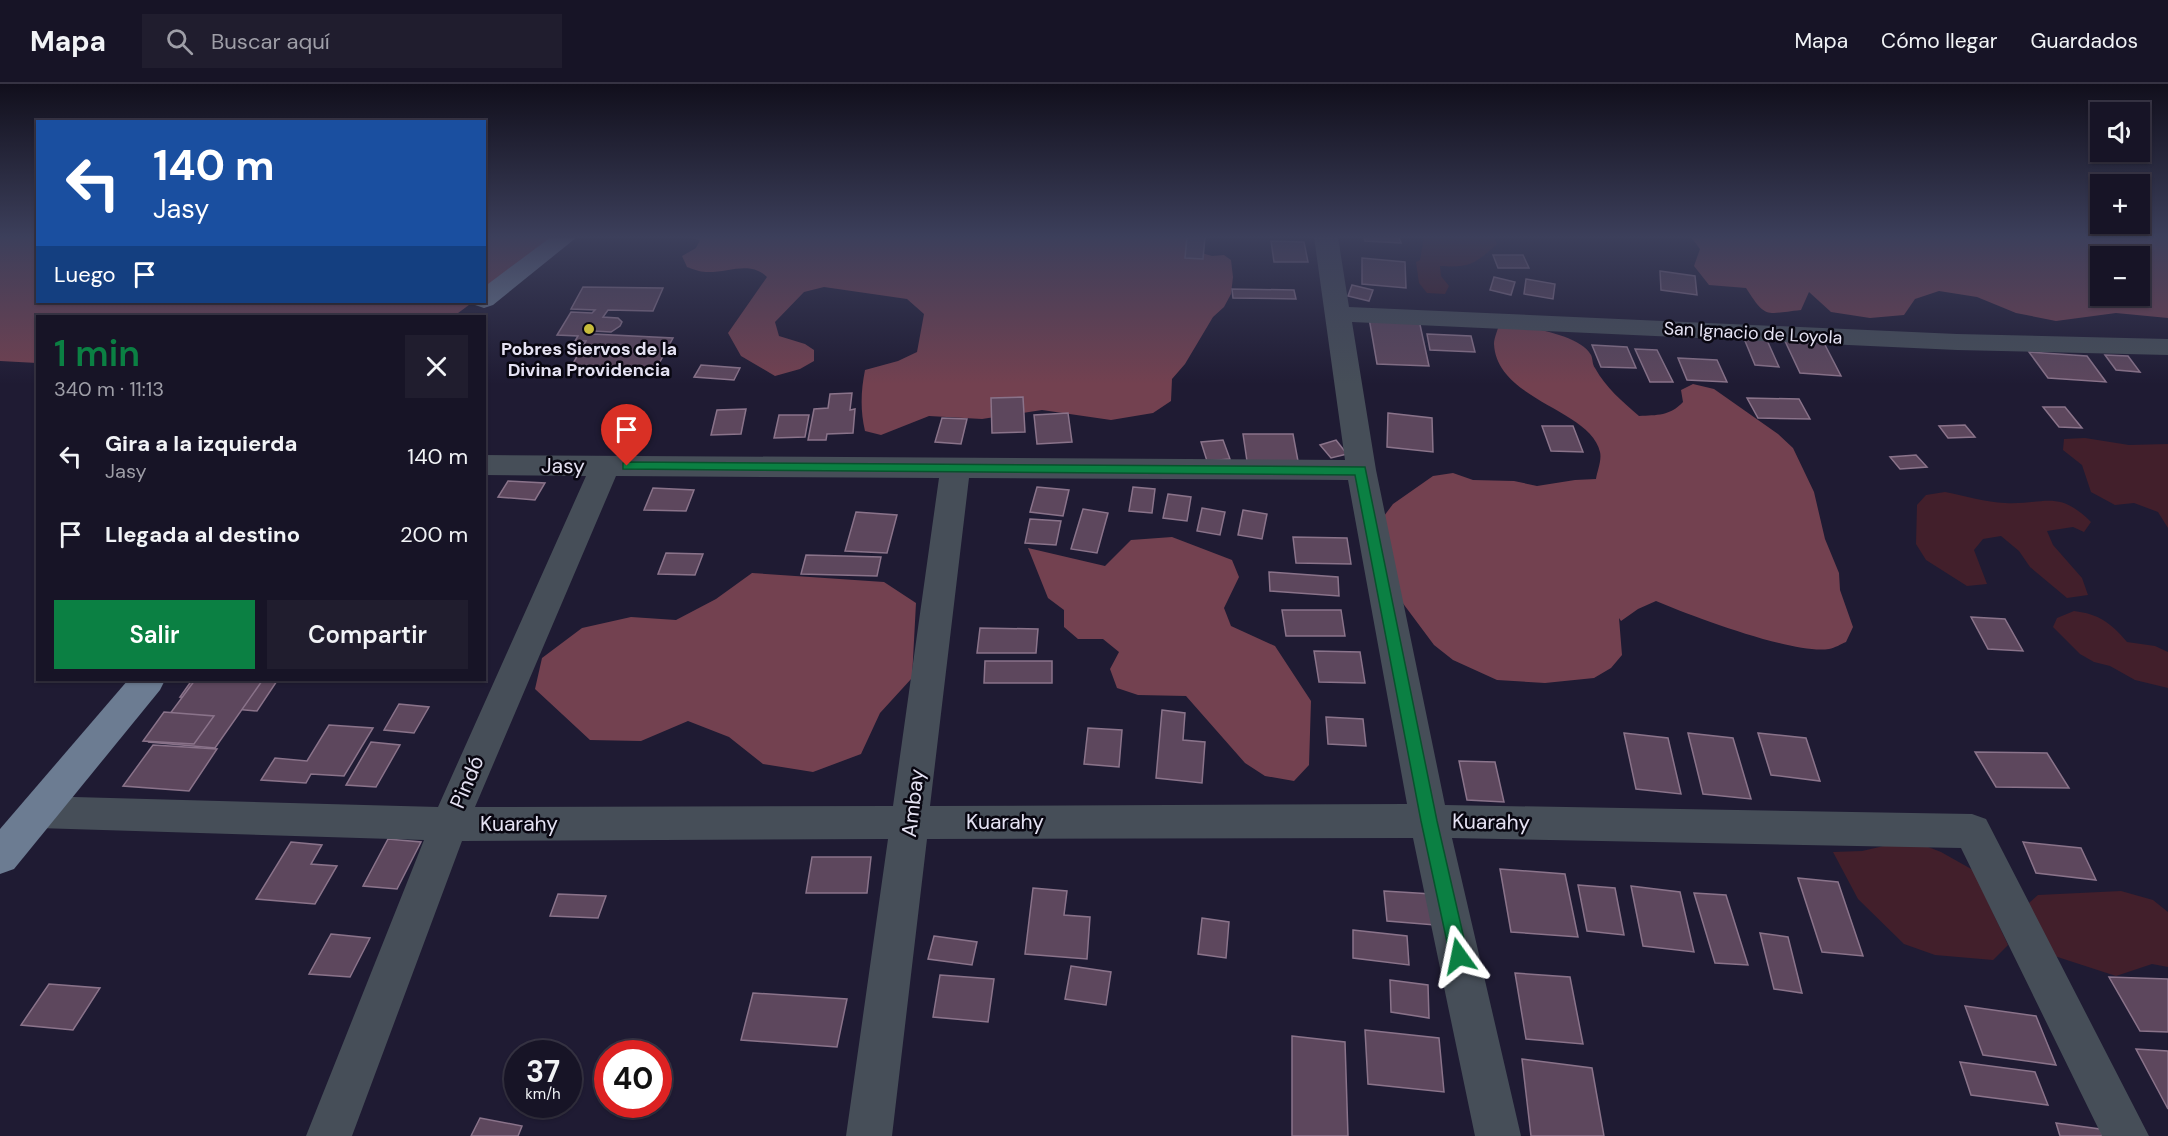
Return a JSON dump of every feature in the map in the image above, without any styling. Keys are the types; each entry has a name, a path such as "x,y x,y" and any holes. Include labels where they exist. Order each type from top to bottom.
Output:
{"main road":[{"path":"486,299 503,286"},
{"path":"467,315 482,303"},
{"path":"0,857 147,681"}],"street":[{"path":"1333,286 1360,470 1429,821 1498,1136"},
{"name":"San Ignacio de Loyola","path":"1337,314 1957,342 2168,347"},
{"name":"Jasy","path":"486,465 1360,470"},
{"name":"Pindó","path":"329,1136 449,824 604,466"},
{"name":"Ambay","path":"869,1136 955,469"},
{"name":"Kuarahy","path":"38,812 449,824 1429,821 1972,831 2126,1136"}],"shaded area":[{"path":"0,286 36,286 36,303 472,303 455,315 36,315 36,363 0,361"},
{"path":"486,286 494,286 486,292"},
{"path":"761,286 1232,286 1231,294 1224,307 1213,317 1185,364 1172,379 1171,401 1153,413 1111,420 1042,410 982,419 929,416 881,435 865,431 862,400 865,370 898,361 917,352 924,314 907,299 824,287 804,292 775,322 779,336 805,344 814,350 814,361 800,369 775,376 741,356 728,333"},
{"path":"1421,286 1449,286 1445,294 1427,293"},
{"path":"1722,286 2090,286 2090,306 2150,306 2150,286 2168,286 2168,318 2116,313 2056,321 2016,313 1977,297 1939,291 1915,299 1904,315 1870,318 1831,312 1809,292 1801,310 1773,313 1763,310 1746,288"},
{"path":"1500,322 1550,332 1585,347 1604,382 1639,416 1663,414 1673,410 1683,402 1681,390 1693,384 1714,389 1778,434 1793,448 1814,492 1825,539 1839,573 1840,590 1853,627 1846,642 1829,649 1793,646 1743,633 1656,601 1638,609 1621,621 1619,618 1622,655 1611,668 1594,678 1545,683 1497,680 1453,660 1434,645 1396,594 1384,516 1393,504 1433,476 1453,473 1473,480 1514,481 1537,486 1596,479 1600,462 1600,452 1593,437 1580,425 1526,392 1511,379 1499,363 1494,344"},
{"path":"2085,438 2129,445 2168,444 2168,528 2158,512 2134,503 2115,505 2091,492 2082,465 2063,450 2064,439"},
{"path":"1945,492 1998,502 2060,502 2079,512 2091,522 2084,532 2073,527 2047,531 2053,545 2082,578 2088,595 2067,598 2030,567 2019,551 2001,536 1983,539 1974,550 1987,584 1967,586 1926,560 1916,544 1917,505 1926,495"},
{"path":"1172,537 1232,560 1239,577 1224,608 1231,626 1275,646 1311,701 1309,765 1294,781 1265,776 1245,763 1186,696 1138,695 1117,688 1110,669 1119,652 1103,639 1078,639 1064,627 1064,610 1048,598 1028,548 1105,566 1131,540"},
{"path":"752,573 884,582 916,603 912,678 880,713 861,754 813,772 763,764 729,737 688,721 641,741 590,740 535,689 542,658 582,628 631,617 676,620 716,599"},
{"path":"2074,611 2091,614 2104,620 2127,642 2155,646 2168,652 2168,688 2135,680 2110,666 2094,662 2080,654 2053,627 2057,618"},
{"path":"1910,840 1941,852 1973,870 2008,945 1993,960 1935,955 1904,944 1858,899 1833,852 1862,851"},
{"path":"2121,891 2153,900 2168,912 2168,967 2152,964 2116,976 2033,949 2022,909 2038,895"}],"building":[{"path":"1352,286 1373,290 1369,301 1348,296"},
{"path":"1491,286 1514,286 1511,295 1490,290"},
{"path":"1525,286 1555,286 1553,299 1524,294"},
{"path":"1661,286 1696,286 1697,295 1661,290"},
{"name":"Pobres Siervos de la Divina Providencia","path":"583,287 663,288 653,311 608,310 603,317 618,318 622,322 620,326 611,332 594,331 593,334 673,338 656,369 572,365 586,341 575,341 578,336 557,335 571,312 592,313 595,310 571,309"},
{"path":"1232,289 1294,290 1296,299 1233,298"},
{"path":"1369,318 1419,320 1429,366 1377,364"},
{"path":"1427,334 1471,336 1475,352 1430,350"},
{"path":"1743,336 1766,338 1779,367 1755,365"},
{"path":"1785,341 1824,343 1841,376 1800,373"},
{"path":"1592,345 1627,347 1636,368 1601,367"},
{"path":"1635,349 1657,350 1673,382 1650,382"},
{"path":"2029,352 2087,356 2106,382 2048,378"},
{"path":"2105,355 2128,356 2140,372 2116,370"},
{"path":"1678,358 1717,360 1727,382 1687,380"},
{"path":"701,365 740,368 734,380 694,377"},
{"path":"852,393 850,410 855,409 853,433 827,434 826,440 808,440 814,409 828,408 830,394"},
{"path":"1023,397 1025,432 992,433 991,398"},
{"path":"1747,398 1799,399 1810,419 1758,418"},
{"path":"2043,407 2065,407 2082,428 2059,427"},
{"path":"746,409 741,434 711,435 717,410"},
{"path":"1068,413 1072,442 1037,444 1034,415"},
{"path":"1388,413 1432,418 1433,452 1387,447"},
{"path":"779,415 809,415 805,437 774,438"},
{"path":"942,418 967,419 961,444 935,442"},
{"path":"1965,425 1975,437 1948,438 1939,426"},
{"path":"1542,426 1573,426 1583,452 1551,451"},
{"path":"1243,434 1293,434 1298,461 1247,461"},
{"path":"1223,440 1230,459 1207,461 1201,442"},
{"path":"1336,440 1347,454 1331,458 1320,445"},
{"path":"1916,455 1927,467 1900,469 1890,457"},
{"path":"508,481 545,483 535,500 498,497"},
{"path":"1037,487 1069,490 1063,516 1030,512"},
{"path":"1133,487 1155,489 1152,513 1129,511"},
{"path":"653,488 694,490 686,511 644,510"},
{"path":"1168,494 1191,497 1187,521 1163,518"},
{"path":"1202,508 1225,512 1220,535 1197,531"},
{"path":"1083,509 1108,513 1097,553 1071,549"},
{"path":"1243,510 1267,514 1262,539 1238,535"},
{"path":"856,512 897,515 887,553 845,551"},
{"path":"1030,519 1061,521 1056,545 1025,543"},
{"path":"1293,537 1347,538 1351,564 1296,563"},
{"path":"666,553 703,554 695,575 658,574"},
{"path":"806,555 881,557 877,576 801,574"},
{"path":"1269,572 1338,577 1339,596 1270,591"},
{"path":"1282,610 1341,610 1345,636 1286,636"},
{"path":"1971,617 2005,619 2023,651 1988,649"},
{"path":"980,628 1038,629 1036,653 977,653"},
{"path":"1314,651 1360,652 1365,683 1319,682"},
{"path":"985,661 1052,661 1052,683 984,683"},
{"path":"191,681 277,681 257,711 224,708 230,700 180,697"},
{"path":"194,681 262,681 215,748 149,742"},
{"path":"399,704 429,707 414,733 384,730"},
{"path":"1162,710 1185,713 1183,740 1205,742 1202,783 1156,778"},
{"path":"164,712 214,716 194,744 143,741"},
{"path":"1326,717 1363,719 1366,746 1328,744"},
{"path":"329,725 373,728 344,776 311,774 306,783 261,780 275,758 307,761"},
{"path":"1088,728 1122,730 1119,767 1084,764"},
{"path":"1624,733 1668,738 1681,794 1636,789"},
{"path":"1688,733 1733,738 1751,799 1703,794"},
{"path":"1758,733 1806,738 1820,781 1771,775"},
{"path":"371,742 400,745 376,787 346,785"},
{"path":"153,745 217,749 189,791 123,786"},
{"path":"1975,752 2047,753 2069,788 1996,787"},
{"path":"1459,761 1495,762 1504,802 1467,800"},
{"path":"388,839 421,842 397,889 363,886"},
{"path":"291,842 322,845 311,864 337,866 315,904 256,899"},
{"path":"2023,842 2081,848 2096,880 2036,873"},
{"path":"812,857 871,857 867,893 806,893"},
{"path":"1500,869 1565,874 1578,937 1511,932"},
{"path":"1798,878 1838,882 1863,956 1822,952"},
{"path":"1578,885 1615,888 1624,935 1587,931"},
{"path":"1631,886 1680,892 1694,952 1643,946"},
{"path":"1033,888 1067,891 1064,915 1090,917 1087,959 1025,954"},
{"path":"1384,891 1432,894 1435,925 1387,921"},
{"path":"1694,893 1726,895 1748,965 1715,963"},
{"path":"558,894 606,896 598,918 550,916"},
{"path":"1202,918 1229,922 1226,958 1198,954"},
{"path":"1353,930 1407,936 1409,965 1353,958"},
{"path":"1760,933 1788,937 1802,993 1774,989"},
{"path":"331,934 370,938 350,977 309,974"},
{"path":"934,936 977,942 972,965 928,959"},
{"path":"1071,966 1111,972 1106,1005 1065,999"},
{"path":"1515,973 1570,977 1583,1044 1526,1039"},
{"path":"940,975 994,979 988,1022 933,1017"},
{"path":"2109,977 2168,979 2168,1032 2140,1031"},
{"path":"1390,980 1428,985 1429,1018 1391,1012"},
{"path":"49,984 100,988 73,1030 21,1025"},
{"path":"753,993 847,999 837,1047 741,1040"},
{"path":"1965,1006 2036,1016 2056,1065 1983,1055"},
{"path":"1365,1030 1439,1038 1444,1092 1368,1084"},
{"path":"1292,1036 1345,1042 1348,1136 1292,1136"},
{"path":"2136,1049 2168,1051 2168,1109"},
{"path":"1522,1059 1592,1068 1604,1136 1531,1136"},
{"path":"1960,1062 2035,1072 2048,1105 1971,1095"},
{"path":"480,1118 522,1126 518,1136 471,1136"},
{"path":"2056,1123 2100,1129 2103,1136 2060,1136"}],"place":[{"name":"Pobres Siervos de la Divina Providencia","path":"589,329"}],"route":[{"path":"627,466 1360,470 1429,821 1459,956"}]}
